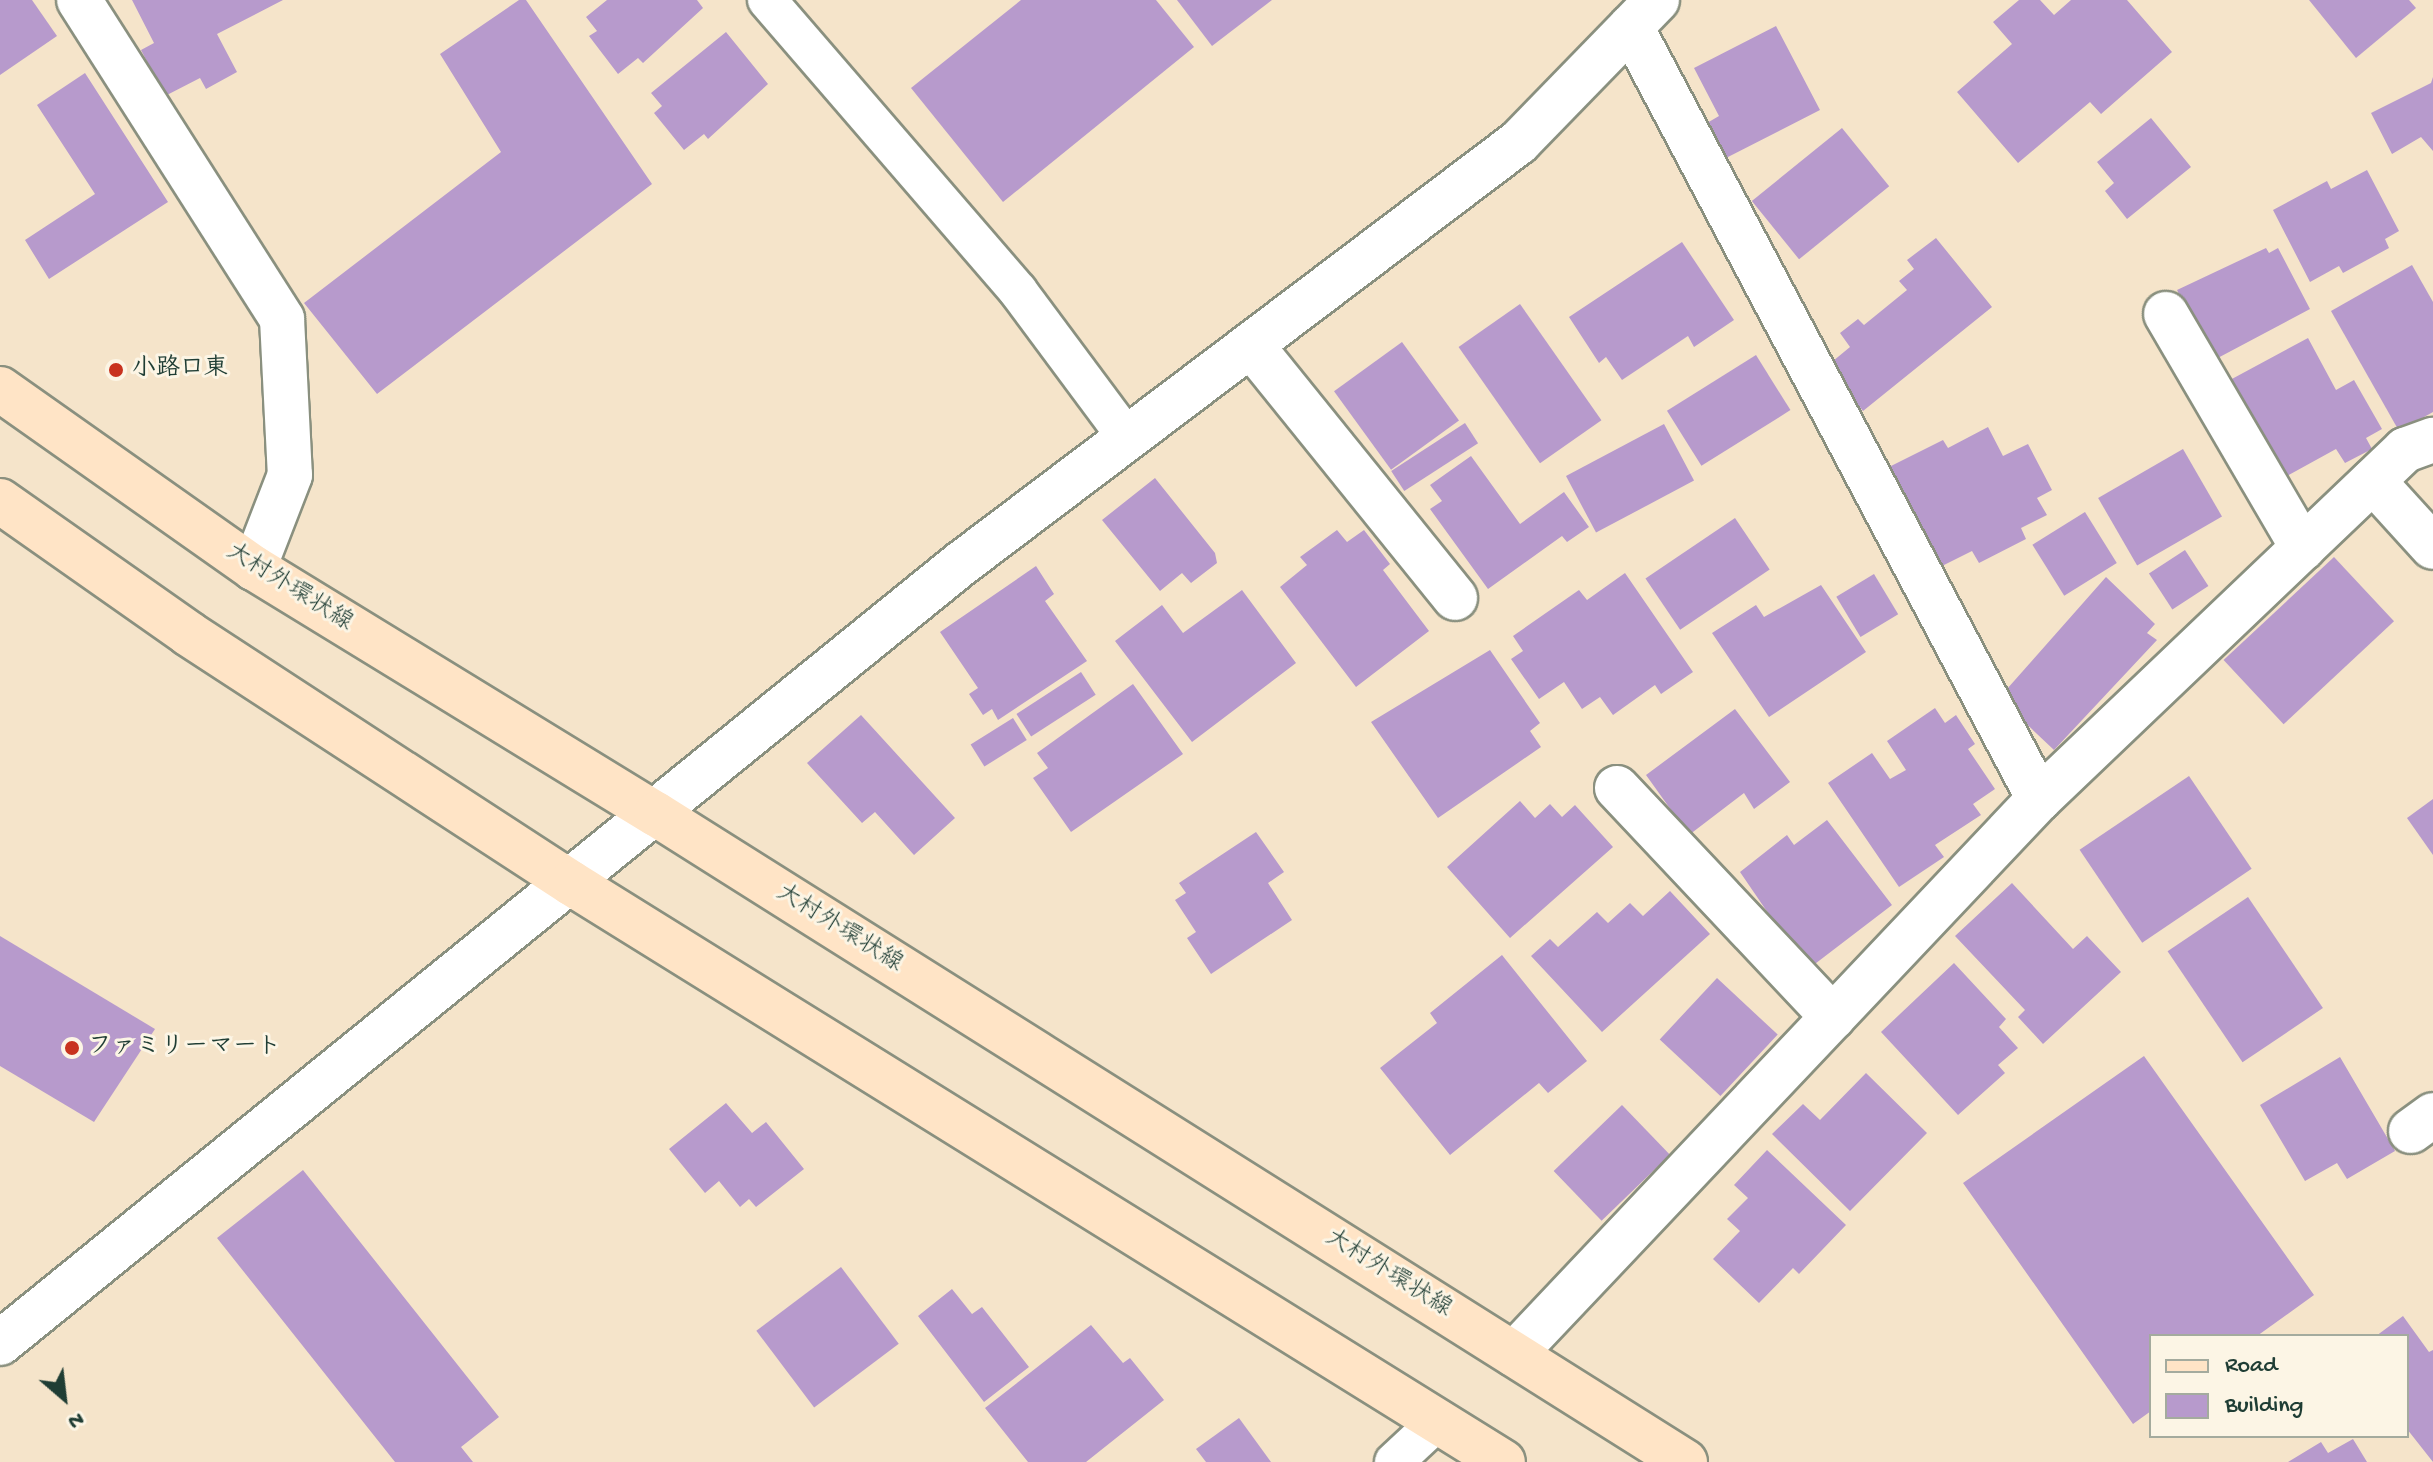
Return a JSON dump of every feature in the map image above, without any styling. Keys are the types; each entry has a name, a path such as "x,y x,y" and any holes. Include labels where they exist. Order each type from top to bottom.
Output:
{"main road":[{"name":"大村外環状線","path":"0,389 254,568 656,814 1685,1462"},
{"path":"0,501 189,634 571,883 1503,1462"}],"street":[{"path":"79,0 282,319 290,475 254,568"},
{"path":"0,1343 962,563 1519,142 1644,13 2039,799"},
{"path":"2166,314 2303,548"},
{"path":"1251,345 1455,598"},
{"path":"1514,1354 2039,799 2405,450 2433,440"},
{"path":"2373,481 2433,547"},
{"path":"1617,788 1833,1017"}],"lane":[{"path":"767,0 1018,291 1127,438"},
{"path":"1394,1462 1438,1421"}],"building":[{"path":"0,0 32,0 57,36 0,75"},
{"path":"132,0 283,0 217,34 237,72 206,89 200,78 165,96 141,50 154,43"},
{"path":"519,0 526,0 652,184 377,394 304,303 501,152 440,54"},
{"path":"607,0 697,0 703,8 643,63 638,58 618,74 589,36 597,31 586,17"},
{"path":"1021,0 1156,0 1194,47 1003,202 911,88"},
{"path":"1177,0 1272,0 1212,46"},
{"path":"2019,0 2040,0 2054,15 2071,0 2127,0 2172,52 2101,114 2090,102 2018,163 1957,92 2012,44 1993,22"},
{"path":"2309,0 2409,0 2416,8 2356,58"},
{"path":"1776,26 1820,110 1726,158 1707,123 1719,116 1694,68"},
{"path":"726,32 768,84 708,139 704,134 684,150 654,113 662,106 651,93"},
{"path":"85,73 168,202 49,279 25,240 95,194 37,105"},
{"path":"2433,77 2433,151 2421,137 2392,154 2371,113 2431,83"},
{"path":"2151,118 2191,167 2127,219 2105,191 2114,183 2097,162"},
{"path":"1842,128 1889,186 1799,259 1752,201"},
{"path":"2367,170 2399,231 2385,239 2389,248 2343,273 2339,266 2310,282 2273,210 2327,181 2331,189"},
{"path":"1936,238 1992,307 1863,411 1827,366 1850,347 1840,333 1858,319 1864,325 1907,290 1899,281 1914,269 1907,260"},
{"path":"1682,242 1734,320 1694,347 1688,336 1622,380 1606,357 1599,363 1569,317"},
{"path":"2266,248 2269,253 2278,248 2310,309 2214,360 2177,290"},
{"path":"2412,265 2433,302 2433,412 2399,431 2331,311"},
{"path":"1520,304 1601,420 1540,463 1459,347"},
{"path":"2308,338 2336,390 2354,380 2382,429 2366,438 2372,449 2345,463 2336,449 2285,477 2230,380"},
{"path":"1402,342 1459,420 1391,470 1334,391"},
{"path":"1756,355 1790,410 1701,466 1667,411"},
{"path":"1465,423 1478,443 1404,491 1391,471"},
{"path":"1664,424 1694,481 1596,533 1566,476"},
{"path":"1988,427 2003,456 2028,444 2052,490 2037,498 2047,515 2021,528 2026,539 1979,563 1972,551 1938,568 1879,472 1943,440 1948,448"},
{"path":"2183,449 2222,517 2137,566 2098,498"},
{"path":"1471,456 1520,524 1564,492 1589,527 1567,542 1562,536 1488,589 1430,509 1442,501 1430,485"},
{"path":"1155,478 1215,553 1217,563 1191,583 1182,573 1160,591 1102,520"},
{"path":"2085,512 2117,563 2064,596 2032,545"},
{"path":"1735,518 1770,569 1680,630 1645,578"},
{"path":"1337,530 1347,542 1364,530 1390,564 1383,570 1429,631 1356,687 1280,587 1307,565 1300,557"},
{"path":"2185,550 2208,586 2172,609 2149,573"},
{"path":"2334,557 2394,621 2284,724 2224,660"},
{"path":"1036,566 1054,594 1045,601 1087,661 998,720 992,709 983,715 969,694 978,688 940,632"},
{"path":"1625,573 1693,672 1661,694 1655,685 1613,715 1600,697 1582,709 1564,682 1539,699 1511,659 1523,651 1513,636 1579,590 1587,600"},
{"path":"1874,574 1898,614 1860,637 1836,597"},
{"path":"2106,577 2155,624 2147,633 2157,640 2054,750 1999,698"},
{"path":"1821,585 1866,652 1769,717 1712,633 1756,605 1764,617"},
{"path":"1242,590 1296,663 1192,742 1115,641 1162,605 1183,633"},
{"path":"1490,650 1540,723 1530,731 1541,747 1438,818 1371,722"},
{"path":"1081,672 1096,695 1031,737 1016,714"},
{"path":"1133,684 1183,754 1071,832 1033,778 1048,768 1037,753"},
{"path":"1935,708 1945,723 1956,715 1975,744 1968,749 1995,789 1973,804 1981,815 1935,845 1944,857 1899,887 1828,783 1872,753 1890,779 1906,770 1887,741"},
{"path":"1735,709 1790,782 1754,809 1744,793 1689,835 1646,775"},
{"path":"861,715 955,818 914,855 875,812 862,823 807,763"},
{"path":"1013,718 1027,740 984,767 971,744"},
{"path":"2189,776 2252,869 2142,943 2080,850"},
{"path":"2433,799 2433,855 2407,818"},
{"path":"1520,801 1535,818 1550,804 1562,817 1575,805 1613,847 1510,938 1447,867"},
{"path":"1827,820 1892,905 1807,970 1740,872 1787,835 1794,845"},
{"path":"1256,832 1284,872 1268,883 1292,920 1211,974 1187,938 1196,932 1175,900 1186,893 1179,883"},
{"path":"2012,883 2073,949 2087,936 2121,972 2043,1044 2018,1017 2025,1010 1955,936"},
{"path":"1670,891 1710,934 1602,1032 1531,956 1550,939 1558,947 1597,912 1608,923 1630,903 1643,916"},
{"path":"2248,897 2323,1008 2243,1062 2168,951"},
{"name":"ファミリーマート","path":"0,936 155,1029 94,1122 0,1066"},
{"path":"1502,955 1587,1061 1548,1093 1539,1083 1450,1155 1380,1068 1437,1023 1430,1013"},
{"path":"1954,963 2006,1019 1999,1027 2018,1048 1998,1065 2005,1073 1958,1115 1881,1032"},
{"path":"1717,978 1778,1035 1720,1096 1660,1039"},
{"path":"2144,1056 2314,1295 2260,1334 2149,1334 2149,1412 2133,1424 1963,1183"},
{"path":"2340,1057 2395,1151 2347,1179 2337,1163 2305,1181 2260,1105"},
{"path":"1866,1073 1927,1133 1850,1211 1772,1134 1803,1104 1820,1120"},
{"path":"726,1103 752,1133 766,1122 804,1169 756,1207 749,1199 740,1207 719,1181 705,1193 669,1149"},
{"path":"1622,1105 1670,1155 1602,1221 1554,1171"},
{"path":"1767,1150 1846,1225 1799,1274 1793,1268 1759,1303 1713,1259 1740,1231 1727,1219 1748,1198 1734,1185"},
{"path":"303,1170 499,1417 461,1447 473,1462 395,1462 217,1238"},
{"path":"841,1267 899,1344 814,1407 756,1331"},
{"path":"952,1289 972,1314 982,1307 1029,1367 984,1402 918,1316"},
{"path":"2403,1316 2429,1352 2433,1350 2433,1462 2409,1432 2409,1334 2379,1334"},
{"path":"1091,1325 1123,1363 1130,1358 1164,1400 1086,1462 1028,1462 985,1408"},
{"path":"1239,1418 1271,1462 1206,1462 1196,1449"},
{"path":"2353,1439 2367,1462 2288,1462 2321,1442 2328,1453"}],"place":[{"name":"小路口東","path":"116,370"},
{"name":"ファミリーマート","path":"72,1048"}]}
